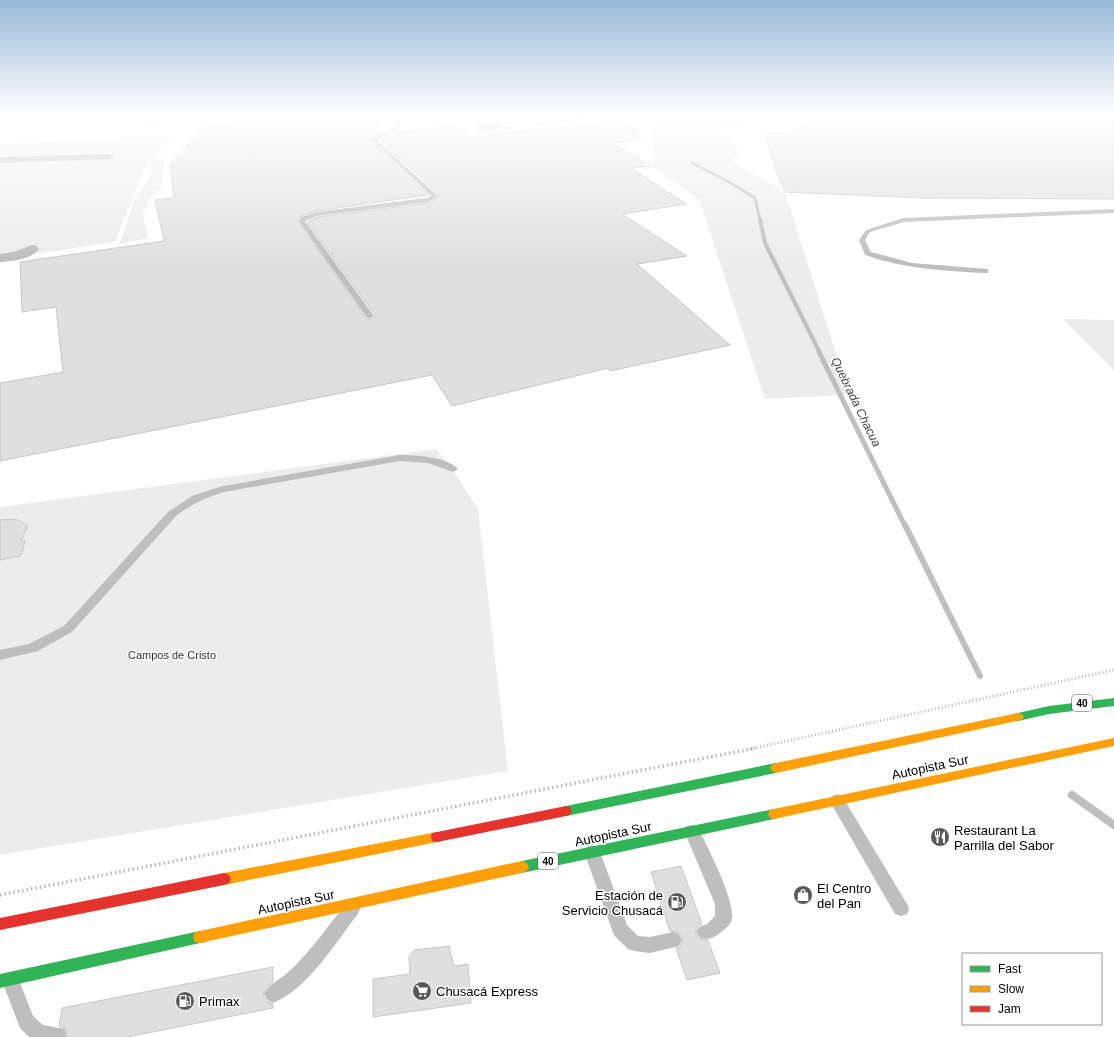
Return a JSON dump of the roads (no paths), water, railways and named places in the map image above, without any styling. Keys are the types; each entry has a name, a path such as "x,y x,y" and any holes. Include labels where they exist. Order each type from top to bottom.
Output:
{"highway":[{"name":"40","path":"0,924 693,786 1114,695"},
{"name":"40","path":"1049,710 1114,702"},
{"name":"Autopista Sur","path":"5,980 358,902 1114,742"}],"street":[{"path":"0,258 17,256 32,249"}],"lane":[{"path":"370,316 302,221 302,218 316,214 428,200 435,196 401,164"},
{"path":"985,271 921,269 885,260 868,253 862,240 868,231 903,220 1114,211"},
{"path":"0,655 33,648 68,629 77,622 172,514 181,507 201,496 223,489 400,458 424,459 436,462 453,470"},
{"path":"837,800 901,909"},
{"path":"692,831 723,904 724,919 712,930 705,932"},
{"path":"592,852 620,930 634,943 650,945 673,940"},
{"path":"273,994 284,989 358,902"},
{"path":"0,909 64,911"},
{"path":"5,980 26,1022 39,1034 58,1036"}],"waterway":[{"name":"Quebrada Chacua","path":"695,164 731,183 755,198 760,220"},
{"name":"Quebrada Chacua","path":"760,219 765,243 820,353"},
{"name":"Quebrada Chacua","path":"819,352 905,526"},
{"name":"Quebrada Chacua","path":"905,525 980,676"},
{"name":"Quebrada Chacua","path":"1072,795 1114,825"}],"place":[{"name":"Restaurant La Parrilla del Sabor","path":"940,837"},
{"name":"El Centro del Pan","path":"803,895"},
{"name":"Estación de Servicio Chusacá","path":"677,902"},
{"name":"Chusacá Express","path":"422,991"},
{"name":"Primax","path":"185,1001"}],"park label":[{"name":"Campos de Cristo","path":"172,655"}]}
